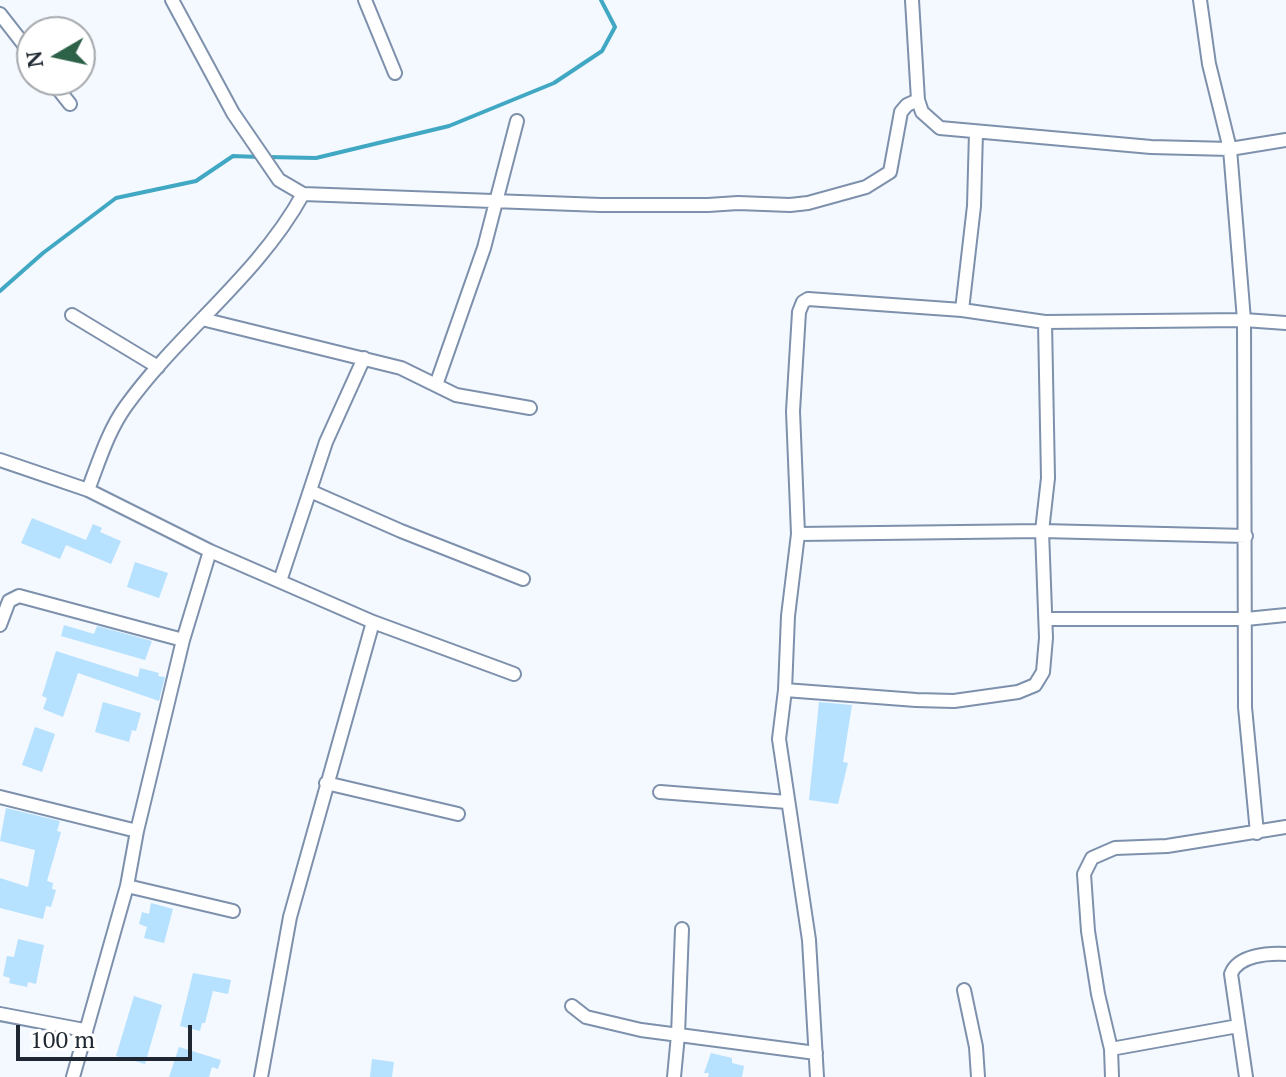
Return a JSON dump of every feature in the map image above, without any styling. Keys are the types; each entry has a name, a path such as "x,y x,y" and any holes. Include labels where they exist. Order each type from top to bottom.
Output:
{"street":[{"path":"172,0 233,113 279,180 303,194 601,205 808,203 866,187 890,172 901,112 918,100"},
{"path":"365,0 395,73"},
{"path":"912,0 918,100 922,112 940,128 1151,147 1230,149 1286,140"},
{"path":"1200,0 1209,64 1230,149 1244,320 1245,707 1257,833"},
{"path":"0,14 16,34"},
{"path":"64,96 70,104"},
{"path":"436,385 472,288 517,121"},
{"path":"962,310 974,206 976,132"},
{"path":"88,490 112,428 124,408 256,261 303,194"},
{"path":"817,1077 809,940 779,739 798,534 793,411 799,312 803,302 808,299 838,299 962,310 1045,322 1244,320 1286,323"},
{"path":"72,315 158,367"},
{"path":"202,319 401,368 456,395 530,408"},
{"path":"785,690 954,701 1018,692 1035,685 1043,672 1046,619 1042,531 1048,478 1045,322"},
{"path":"280,581 326,442 364,358"},
{"path":"0,460 88,490 210,551 373,622 514,674"},
{"path":"310,491 523,579"},
{"path":"798,534 1042,531 1246,536"},
{"path":"73,1077 127,886 137,831 183,640 210,551"},
{"path":"0,625 9,601 19,596 183,640"},
{"path":"1046,619 1246,619 1286,615"},
{"path":"261,1077 290,917 373,622"},
{"path":"326,783 458,814"},
{"path":"660,792 787,802"},
{"path":"0,797 137,831"},
{"path":"1112,1077 1111,1049 1088,931 1084,874 1092,858 1115,848 1167,846 1286,827"},
{"path":"127,886 233,911"},
{"path":"674,1077 682,929"},
{"path":"1246,1077 1231,983 1234,966 1261,955 1286,954"},
{"path":"964,990 976,1047 978,1077"},
{"path":"572,1006 586,1017 678,1035 816,1053"},
{"path":"0,1014 84,1030"},
{"path":"1111,1049 1238,1026"}],"building":[{"path":"32,518 86,540 93,524 102,528 100,532 121,541 111,564 66,545 60,559 21,543"},
{"path":"135,562 168,573 159,598 127,587"},
{"path":"64,625 94,634 97,626 152,641 145,660 61,636"},
{"path":"56,651 138,677 140,668 159,673 158,676 165,677 159,701 78,673 63,717 43,709 47,698 42,696"},
{"path":"103,702 141,713 129,742 95,732"},
{"path":"819,702 852,705 843,762 848,763 838,804 809,800"},
{"path":"35,727 55,734 42,772 22,765"},
{"path":"6,808 60,821 57,831 61,832 47,881 53,883 52,889 56,890 51,907 46,906 43,919 0,908 0,878 28,887 35,850 0,841"},
{"path":"151,903 173,909 164,943 144,938 147,927 139,924 142,912 149,914"},
{"path":"18,939 44,945 36,984 28,982 27,987 9,983 10,978 3,976 7,956 14,957"},
{"path":"193,973 231,980 228,994 213,991 200,1031 180,1026"},
{"path":"134,996 162,1005 145,1064 116,1056"},
{"path":"179,1047 221,1060 218,1069 212,1067 209,1077 169,1077"},
{"path":"711,1053 732,1058 732,1063 744,1066 742,1077 708,1077 709,1073 704,1073"},
{"path":"372,1059 394,1062 392,1077 370,1077"}],"waterway":[{"path":"268,157 316,158 449,126 554,83 602,51 615,27 601,0"},
{"path":"0,291 43,253 116,198 196,181 233,156 259,157"}]}
